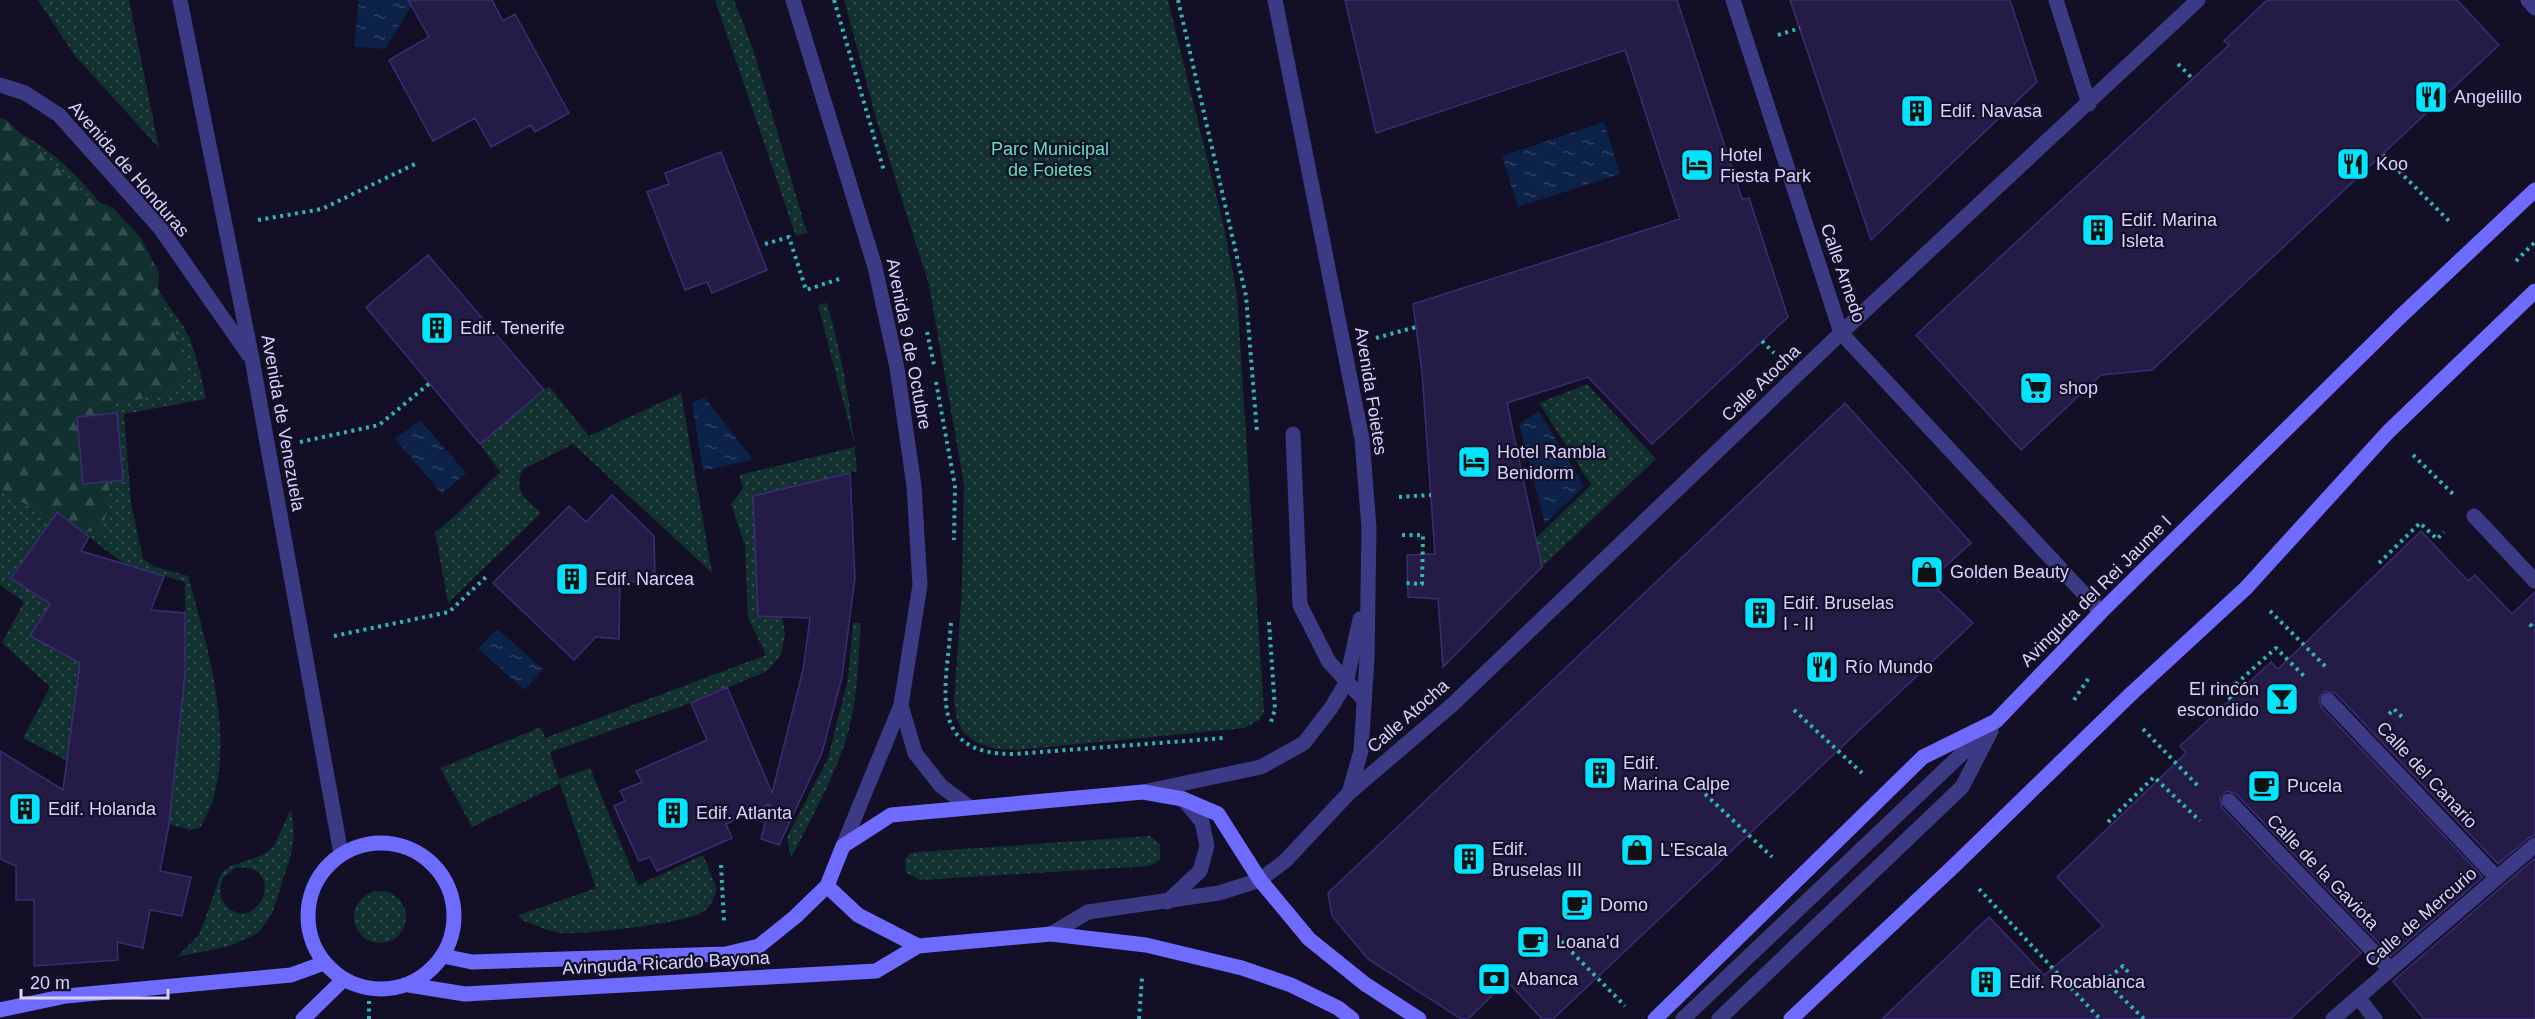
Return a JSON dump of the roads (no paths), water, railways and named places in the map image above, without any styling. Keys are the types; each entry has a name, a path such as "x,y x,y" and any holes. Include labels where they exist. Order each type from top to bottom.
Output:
{"main road":[{"name":"Avinguda del Rei Jaume I","path":"1996,721 2101,612 2535,190"},
{"path":"1791,1019 1956,864 2132,693 2246,588 2388,432 2535,291"},
{"path":"1655,1019 1923,757 1996,721"},
{"path":"918,946 858,915 827,886 843,846 891,815 968,806 1143,792 1183,799 1218,814 1260,880 1309,939 1365,984 1419,1019"},
{"path":"390,843 410,848 427,858 445,882 455,913 452,935 443,956 429,973 409,985 370,989 343,980 324,963 312,941 307,917 315,885 323,870 341,854 365,844 390,843"},
{"name":"Avinguda Ricardo Bayona","path":"443,956 472,962 726,954 759,946 795,918 827,886"},
{"name":"Avinguda Ricardo Bayona","path":"409,985 465,994 876,971 918,946 1051,934 1146,945 1242,968 1291,985 1338,1008 1352,1019"},
{"path":"0,1010 66,996 291,975 324,963"},
{"path":"303,1019 343,980"}],"street":[{"name":"Avenida de Venezuela","path":"180,0 269,448 341,854"},
{"name":"Avenida 9 de Octubre","path":"793,0 875,267 897,368 914,486 920,585 901,705 843,846"},
{"name":"Avenida Foietes","path":"1275,0 1362,439 1369,535 1366,589 1367,658 1361,751 1349,793"},
{"name":"Calle Arnedo","path":"1733,0 1841,333 2027,536 2101,612"},
{"path":"2056,0 2089,104"},
{"name":"Calle Atocha","path":"1051,934 1088,912 1219,893 1260,880 1285,861 1349,793 1452,705 1841,333 2198,0"},
{"path":"2528,0 2535,8"},
{"name":"Avenida de Honduras","path":"0,85 25,93 60,115 160,228 252,359"},
{"path":"1293,434 1300,605 1329,662 1363,699"},
{"path":"2474,516 2535,580"},
{"path":"1143,792 1261,767 1304,743 1331,708 1346,683 1366,589"},
{"name":"Calle del Canario","path":"2328,699 2497,878"},
{"name":"Avenida 9 de Octubre","path":"901,705 915,753 941,786 968,806"},
{"path":"1719,1019 1962,787 1996,721"},
{"name":"Avinguda del Rei Jaume I","path":"1683,1019 1996,721"},
{"path":"1167,902 1200,871 1207,846 1202,822 1183,799"},
{"name":"Calle de la Gaviota","path":"2229,801 2390,969"},
{"name":"Calle de Mercurio","path":"2333,1019 2535,845"},
{"path":"2358,998 2375,1019"}],"water":[{"path":"359,0 415,0 385,49 354,46"},
{"path":"1604,122 1620,174 1518,207 1502,156"},
{"path":"705,398 751,460 703,471 692,402"},
{"path":"1539,411 1584,486 1545,524 1519,424"},
{"path":"420,420 466,473 442,494 395,439"},
{"path":"497,629 543,669 525,690 478,649"}],"place":[{"name":"Angelillo","path":"2431,97"},
{"name":"Edif. Navasa","path":"1917,111"},
{"name":"Koo","path":"2353,164"},
{"name":"Hotel Fiesta Park","path":"1697,165"},
{"name":"Edif. Marina Isleta","path":"2098,230"},
{"name":"Edif. Tenerife","path":"437,328"},
{"name":"shop","path":"2036,388"},
{"name":"Hotel Rambla Benidorm","path":"1474,462"},
{"name":"Golden Beauty","path":"1927,572"},
{"name":"Edif. Narcea","path":"572,579"},
{"name":"Edif. Bruselas I - II","path":"1760,613"},
{"name":"Río Mundo","path":"1822,667"},
{"name":"El rincón escondido","path":"2282,699"},
{"name":"Edif. Marina Calpe","path":"1600,773"},
{"name":"Pucela","path":"2264,786"},
{"name":"Edif. Holanda","path":"25,809"},
{"name":"Edif. Atlanta","path":"673,813"},
{"name":"L'Escala","path":"1637,850"},
{"name":"Edif. Bruselas III","path":"1469,859"},
{"name":"Domo","path":"1577,905"},
{"name":"Loana'd","path":"1533,942"},
{"name":"Abanca","path":"1494,979"},
{"name":"Edif. Rocablanca","path":"1986,982"}],"park label":[{"name":"Parc Municipal de Foietes","path":"1050,159"}]}
